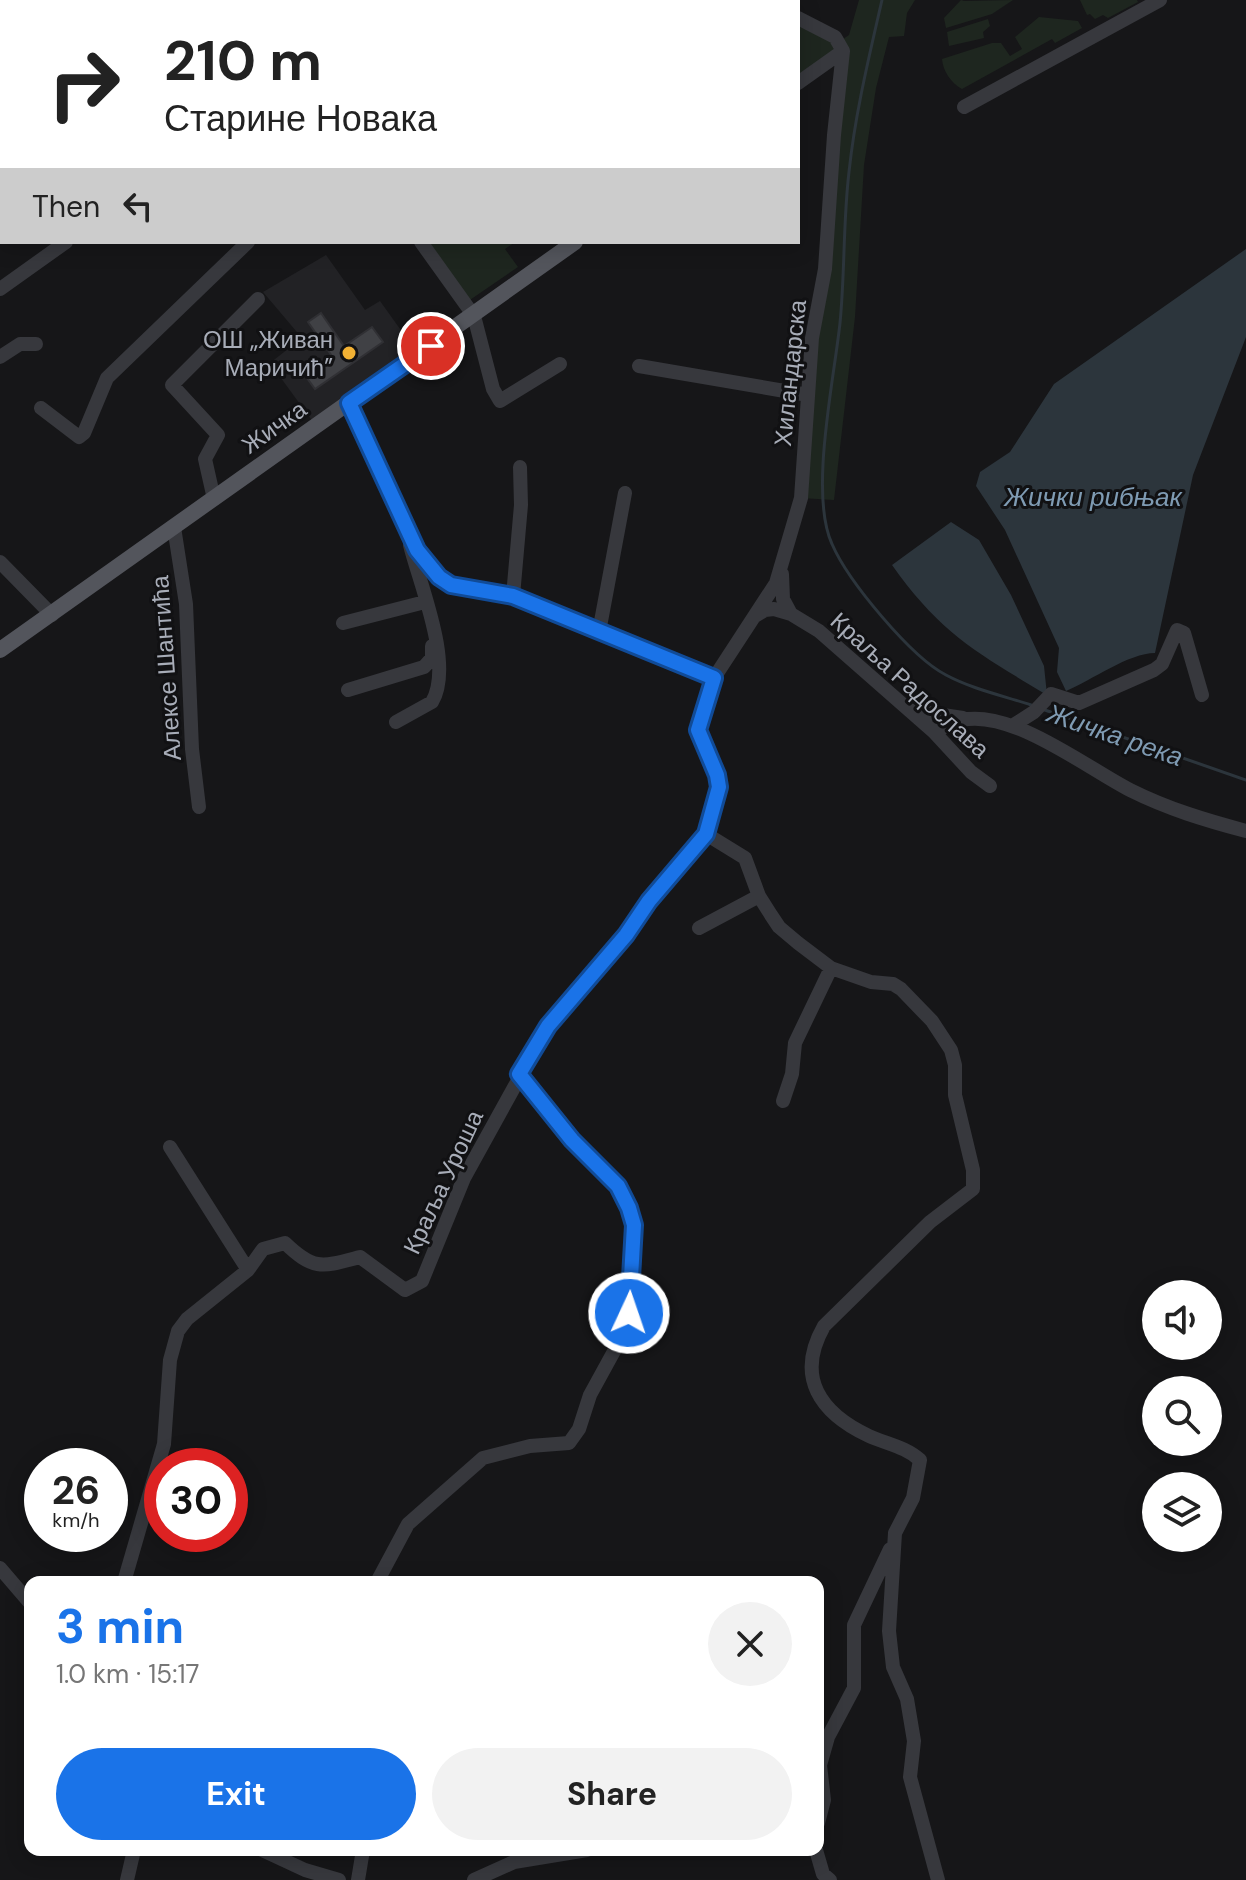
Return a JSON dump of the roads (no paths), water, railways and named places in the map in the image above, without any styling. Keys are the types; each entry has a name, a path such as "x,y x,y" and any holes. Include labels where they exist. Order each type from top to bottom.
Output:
{"main road":[{"name":"Жичка","path":"3,645 52,615 572,244"}],"street":[{"path":"964,107 1160,0"},
{"path":"800,19 835,37 843,51 800,82"},
{"name":"Хиландарска","path":"706,834 719,787 698,730 714,678 782,569 801,498 812,338 825,269 843,51"},
{"path":"0,289 63,244"},
{"path":"41,408 79,437 84,433 107,378 246,244"},
{"path":"422,244 474,316 493,389 500,401 560,364"},
{"path":"214,499 205,459 218,435 172,385 258,299"},
{"path":"0,357 20,344 36,344"},
{"path":"639,366 808,395"},
{"path":"349,403 417,550 439,577 451,585 513,596 714,678"},
{"path":"513,596 521,505 520,467"},
{"path":"599,632 625,493"},
{"name":"Алексе Шантића","path":"174,527 187,615 192,749 199,807"},
{"path":"396,722 432,702 439,683 433,627 406,527"},
{"path":"0,562 52,615"},
{"path":"782,569 783,599 791,614"},
{"path":"348,690 429,663 431,643 414,579 417,572"},
{"path":"343,623 421,603"},
{"path":"755,616 765,610 791,614"},
{"name":"Краља Радослава","path":"791,614 819,631 934,732 971,772 990,786"},
{"path":"1012,726 1039,707 1051,694 1084,702 1154,670 1162,664 1177,630 1184,633 1202,695"},
{"path":"909,710 1012,726 1064,751 1129,789 1189,816 1246,831"},
{"path":"934,732 954,722 971,719"},
{"path":"380,1576 408,1524 483,1458 530,1446 569,1443 579,1429 590,1395 624,1333 629,1313 634,1225 629,1208 618,1186 572,1140 519,1074 548,1026 626,935 649,901 706,834 745,858 759,896 779,927 831,968 871,982 893,984 932,1021 943,1036 955,1065 955,1095 973,1170 973,1189 930,1222 824,1326 816,1340 810,1366 814,1391 841,1418 866,1434 911,1451 920,1460 913,1498 895,1533 885,1565 854,1625 854,1688 824,1751"},
{"path":"699,928 759,896"},
{"path":"783,1101 792,1074 795,1043 831,968"},
{"name":"Краља Уроша","path":"126,1576 164,1444 170,1360 178,1331 187,1319 248,1270 263,1249 285,1243 305,1262 324,1267 360,1257 405,1290 422,1281 464,1178 519,1074"},
{"path":"170,1147 248,1270"},
{"path":"895,1533 889,1647 893,1667 907,1699 914,1741 910,1777 938,1880"},
{"path":"0,1568 24,1596"},
{"path":"127,1880 133,1856"},
{"path":"275,1856 339,1880"},
{"path":"358,1880 362,1856"},
{"path":"474,1880 514,1862 550,1856"},
{"path":"818,1856 823,1874 830,1880"}],"water":[{"name":"Жички рибњак","path":"1246,249 1246,337 1193,475 1155,653 1122,662 1066,691 1057,672 1059,648 1005,530 976,486 980,472 1010,452 1054,384"},
{"name":"Жички рибњак","path":"951,522 979,540 1011,595 1044,666 1047,695 961,640 927,608 892,565"}],"waterway":[{"path":"882,0 859,107 849,172 840,323 825,436 825,522 832,544 852,578 882,617 916,652 956,680 1031,705"},
{"name":"Жичка река","path":"1042,709 1246,780"}],"place":[{"name":"ОШ „Живан Маричић”","path":"349,353"}]}
